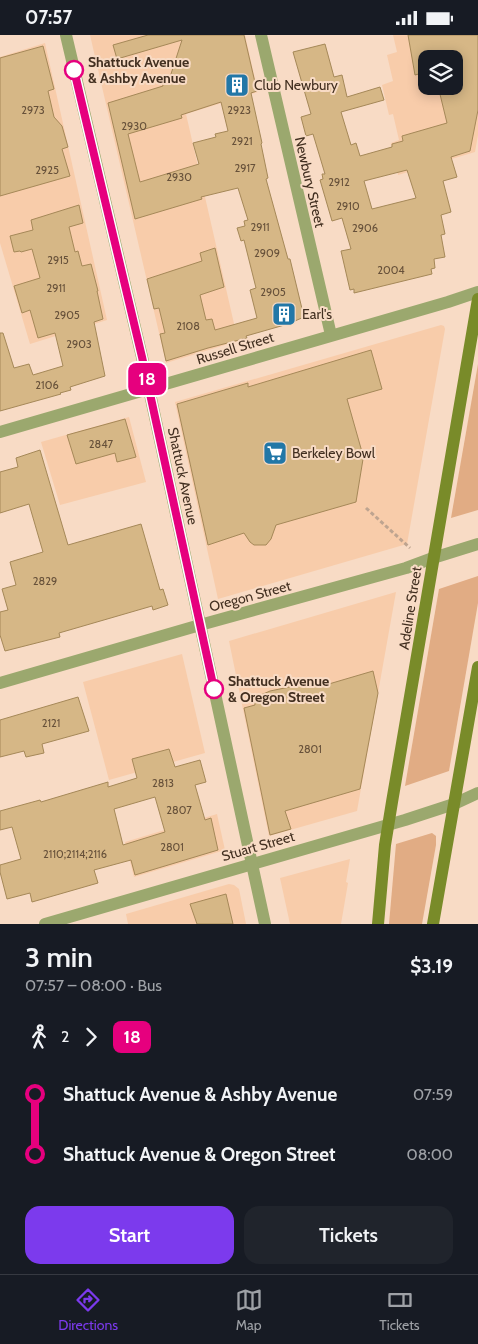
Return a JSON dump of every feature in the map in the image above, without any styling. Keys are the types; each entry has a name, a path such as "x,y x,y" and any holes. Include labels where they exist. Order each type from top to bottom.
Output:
{"main road":[{"name":"Adeline Street","path":"378,924 388,825 478,299"},
{"path":"433,924 478,667"}],"street":[{"name":"Shattuck Avenue","path":"66,35 149,389 265,924"},
{"name":"Newbury Street","path":"260,35 331,335"},
{"name":"Russell Street","path":"0,432 478,292"},
{"name":"Oregon Street","path":"0,683 406,568 478,544"},
{"name":"Stuart Street","path":"45,924 388,825 454,804 478,793"}],"path":[{"path":"366,508 410,548"}],"shaded area":[{"path":"90,35 245,35 258,92 186,114 238,341 166,363"},
{"path":"393,35 478,35 478,135 475,152 398,175 391,143 399,140 393,114 389,115 382,85 393,81 387,55 397,52"},
{"path":"45,43 107,320 30,344 0,243 0,57"},
{"path":"441,325 445,329 407,544 218,599 175,402"},
{"path":"478,364 478,510 451,518"},
{"path":"129,417 146,482 60,505 41,442"},
{"path":"478,576 478,603 449,771 405,786 439,589"},
{"path":"396,592 357,811 269,836 229,641"},
{"path":"182,654 205,753 109,780 83,682"},
{"path":"217,814 225,850 134,877 125,842"},
{"path":"432,833 436,836 436,845 422,924 389,924 396,844"},
{"path":"350,859 341,924 290,924 280,878"},
{"path":"229,884 239,889 246,924 128,924 126,914"}],"building":[{"path":"148,35 244,35 257,91 251,93 262,143 268,178 266,179 288,259 290,259 304,317 288,324 246,336 247,338 166,361 160,334 165,333 159,308 154,309 147,279 202,261 200,253 215,248 224,287 200,295 206,320 212,319 215,330 257,318 250,290 256,288 244,240 241,241 237,228 245,226 244,221 248,220 238,188 201,197 202,199 135,219 108,103 163,86 162,80 170,77 182,40 117,59 113,45","holes":["221,102 228,131 215,134 216,137 193,143 199,164 140,182 128,134 182,118 181,115"]},
{"path":"408,35 478,35 478,110 470,151 451,157 457,177 443,181 451,212 441,215 445,234 441,235 445,257 434,259 435,268 431,269 432,274 354,293 354,289 350,290 341,251 351,249 342,218 332,221 320,180 323,179 322,174 325,174 313,134 306,136 301,117 311,114 293,52 325,44 334,77 342,75 347,97 380,87 384,100 341,112 351,145 356,143 360,156 392,147 392,144 403,141 402,136 447,123 440,95 463,95 463,50 418,50 418,74 415,75","holes":["407,170 416,198 372,209 364,181"]},
{"path":"43,46 54,89 48,91 54,117 62,126 68,147 62,149 70,176 0,196 0,58"},
{"path":"79,205 83,223 69,227 75,252 78,251 82,266 91,264 98,291 103,319 94,322 105,376 70,387 71,390 61,394 0,411 0,333 3,333 14,368 29,364 33,375 63,366 55,333 38,338 30,310 22,313 14,286 40,278 32,249 14,252 10,236 33,230 31,220"},
{"name":"Berkeley Bowl","path":"371,350 382,389 347,399 362,452 364,453 356,502 276,525 271,539 266,545 254,545 244,533 208,545 177,404 248,383 248,387"},
{"path":"125,419 136,457 117,462 115,453 76,464 67,435"},
{"path":"40,450 68,545 141,524 160,590 163,589 168,605 153,610 152,606 59,633 60,637 5,651 0,635 0,612 8,610 2,589 16,585 10,562 43,552 29,504 0,513 0,472 18,467 16,458"},
{"path":"373,671 378,693 360,789 285,811 291,829 270,835 244,708 255,705 254,698 270,691 304,684 321,683 322,686"},
{"path":"78,697 89,731 42,744 44,753 26,757 24,751 0,757 0,720"},
{"path":"169,749 175,767 200,760 206,782 195,785 205,820 211,818 218,850 135,875 131,860 94,870 98,883 32,902 30,893 7,899 0,865 21,859 12,827 0,830 0,811 40,800 41,802 108,782 108,787 137,778 132,759","holes":["155,797 165,832 123,845 114,809"]},
{"path":"226,894 233,924 197,924 190,904"}],"bus line":[{"name":"18","path":"74,70 142,357 214,689"}],"place":[{"name":"Shattuck Avenue & Ashby Avenue","path":"74,70"},
{"name":"Club Newbury","path":"237,85"},
{"name":"Earl's","path":"284,314"},
{"name":"Berkeley Bowl","path":"275,453"},
{"name":"Shattuck Avenue & Oregon Street","path":"214,689"}]}
